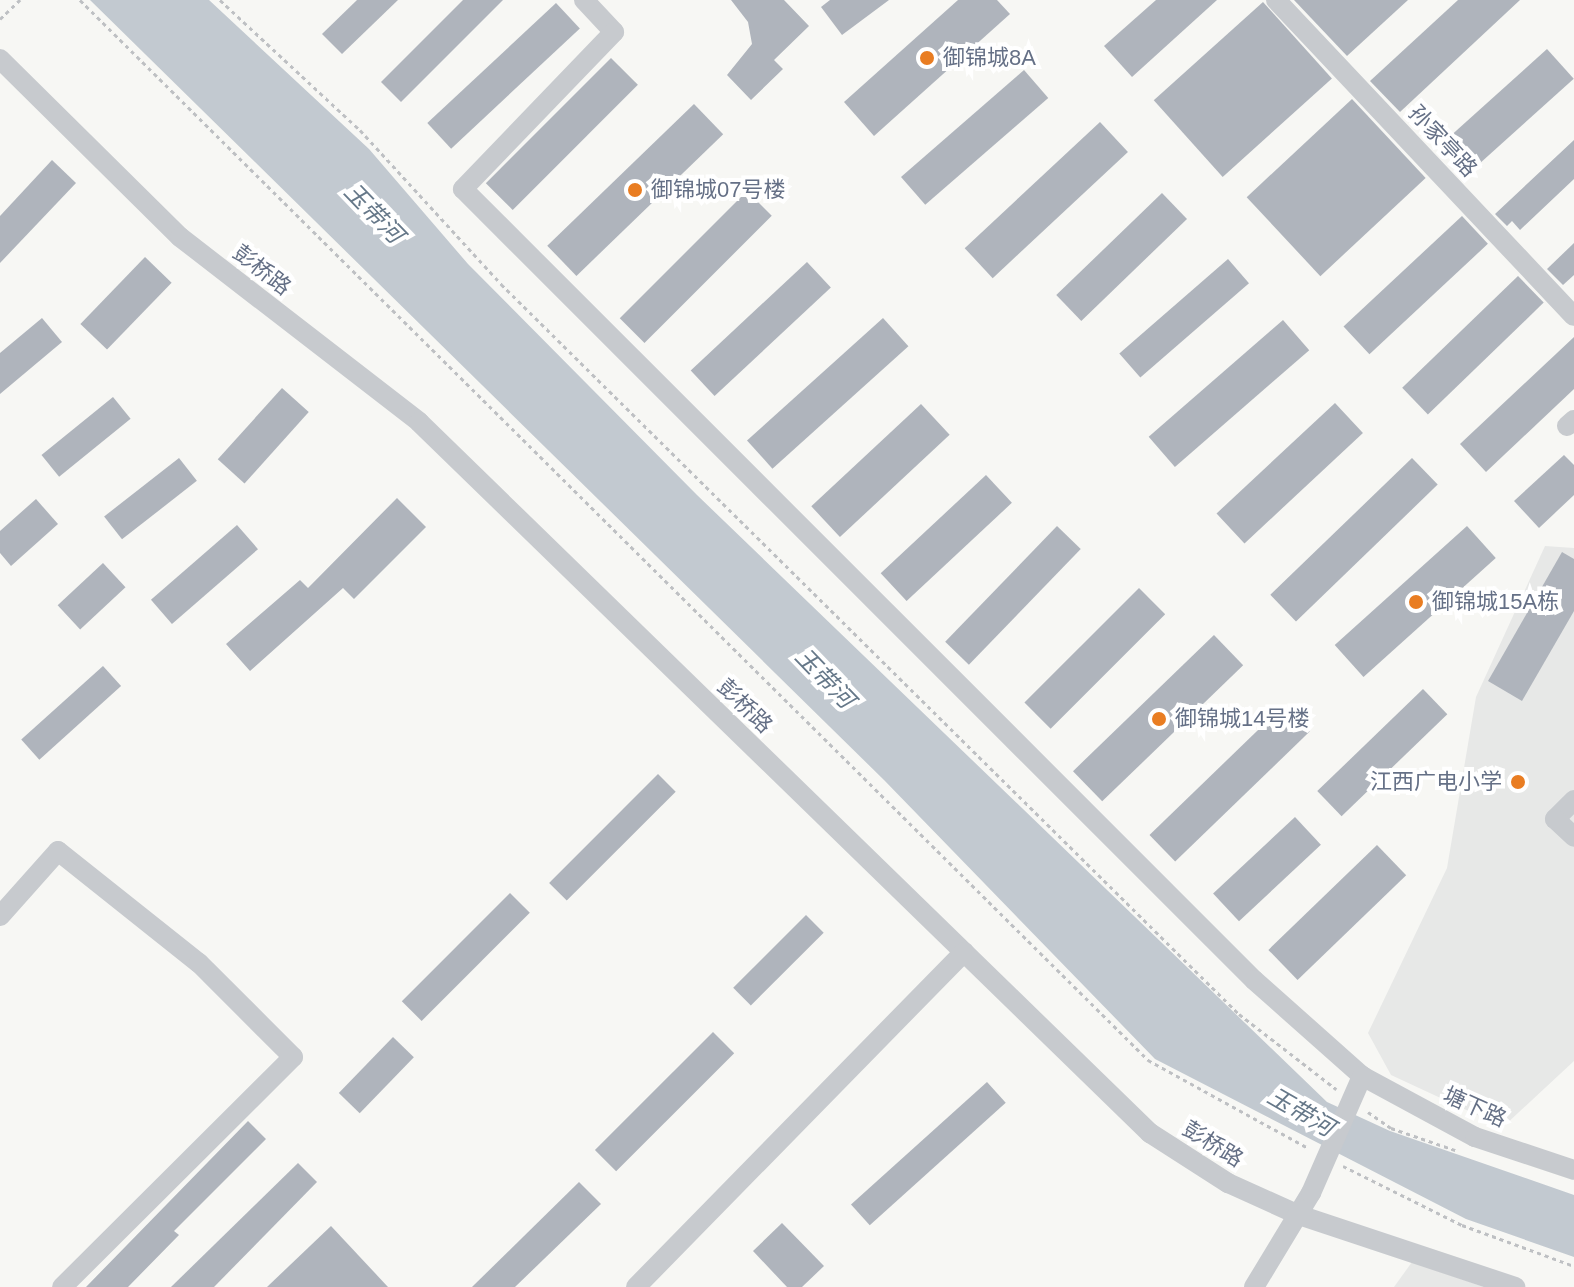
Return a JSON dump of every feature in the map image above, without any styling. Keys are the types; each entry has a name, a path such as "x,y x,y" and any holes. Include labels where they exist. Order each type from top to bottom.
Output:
{"street":[{"name":"塘下路","path":"584,0 614,32 463,189 1243,968 1353,1086 1475,1137 1574,1170"},
{"name":"孙家亭路","path":"1276,0 1574,316"},
{"name":"彭桥路","path":"0,59 180,237 419,422 1150,1133 1228,1183 1299,1215 1515,1287"},
{"path":"1574,800 1555,819 1574,837"},
{"path":"0,916 58,851 199,963 293,1057 62,1287"},
{"path":"636,1287 964,952"},
{"path":"1254,1287 1311,1193 1353,1086"}],"path":[{"path":"0,19 20,0"},
{"path":"80,0 1148,1060 1315,1151"},
{"path":"220,0 360,130 501,284 1239,1014 1353,1086"},
{"path":"1366,1111 1391,1128 1461,1152"},
{"path":"1341,1165 1462,1225 1574,1266"}],"shaded area":[{"name":"江西广电小学","path":"1545,546 1574,548 1574,1061 1503,1127 1391,1075 1368,1033 1447,868 1476,697"},
{"path":"1412,1262 1484,1287 1394,1287"}],"water":[{"name":"玉带河","path":"90,0 209,0 369,149 468,264 697,495 1327,1102 1390,1131 1574,1195 1574,1257 1466,1219 1155,1059 884,780"}],"building":[{"path":"357,0 398,0 342,54 322,34"},
{"path":"463,0 503,0 401,102 381,82"},
{"path":"731,0 784,0 809,26 774,60 783,69 751,100 727,75 752,44 748,22"},
{"path":"830,0 889,0 842,35 821,7"},
{"name":"御锦城8A","path":"958,0 997,0 1010,14 874,136 844,102"},
{"path":"1156,0 1217,0 1132,77 1104,46"},
{"path":"1294,0 1408,0 1347,56"},
{"path":"1458,0 1520,0 1400,112 1370,81"},
{"path":"1263,2 1332,79 1223,177 1154,100"},
{"path":"556,3 580,29 451,149 427,123"},
{"path":"1547,49 1574,79 1466,176 1439,146"},
{"path":"611,58 638,85 513,210 486,183"},
{"path":"1024,70 1048,98 925,205 901,177"},
{"path":"1352,99 1426,178 1320,276 1247,197"},
{"name":"御锦城07号楼","path":"694,104 723,134 576,276 547,246"},
{"path":"1100,122 1128,152 993,278 965,248"},
{"path":"1574,140 1574,179 1520,230 1512,221 1507,226 1495,214"},
{"path":"52,160 76,183 0,263 0,216"},
{"path":"747,191 772,216 644,343 620,318"},
{"path":"1162,193 1187,219 1081,321 1056,295"},
{"path":"1462,216 1488,244 1369,354 1344,326"},
{"path":"1574,243 1574,275 1563,285 1547,269"},
{"path":"145,257 172,283 107,350 80,324"},
{"path":"1228,259 1249,283 1140,378 1119,353"},
{"path":"807,262 831,288 715,396 691,370"},
{"path":"1518,276 1544,303 1428,414 1402,388"},
{"path":"42,318 62,342 0,394 0,353"},
{"path":"883,318 908,346 772,469 747,440"},
{"path":"1283,320 1309,350 1175,467 1149,437"},
{"path":"1574,337 1574,389 1486,472 1460,444"},
{"path":"282,388 309,412 245,483 218,459"},
{"path":"113,397 131,419 59,477 42,455"},
{"path":"1335,403 1363,433 1244,543 1217,513"},
{"path":"921,404 950,435 840,537 811,506"},
{"path":"1564,455 1574,465 1574,495 1539,528 1514,501"},
{"path":"179,458 197,481 122,539 104,516"},
{"path":"1412,458 1438,485 1296,621 1270,595"},
{"path":"986,475 1012,503 907,601 881,573"},
{"path":"397,498 426,527 354,599 343,588 250,671 226,644 300,580 308,588"},
{"path":"36,499 58,524 11,566 0,553 0,531"},
{"path":"237,525 258,549 172,624 151,600"},
{"path":"1057,526 1081,549 969,665 945,642"},
{"name":"御锦城15A栋","path":"1467,526 1496,558 1363,677 1335,645"},
{"path":"1562,552 1574,559 1574,611 1522,701 1488,681"},
{"path":"103,563 126,587 80,629 58,605"},
{"path":"1139,588 1165,614 1051,729 1024,703"},
{"name":"御锦城14号楼","path":"1214,635 1243,665 1102,801 1073,771"},
{"path":"103,666 121,686 39,760 21,740"},
{"path":"1423,689 1447,714 1342,816 1317,791"},
{"path":"1284,705 1310,732 1175,862 1149,835"},
{"path":"658,774 676,792 567,901 549,883"},
{"path":"1295,817 1321,845 1239,921 1213,893"},
{"path":"1377,845 1406,875 1298,980 1268,950"},
{"path":"510,893 530,913 422,1021 402,1001"},
{"path":"806,915 824,933 751,1006 733,988"},
{"path":"713,1032 734,1053 616,1171 595,1150"},
{"path":"393,1037 414,1057 360,1113 339,1093"},
{"path":"987,1082 1006,1103 870,1225 851,1204"},
{"path":"248,1121 266,1139 174,1231 179,1235 128,1287 86,1287"},
{"path":"298,1163 317,1182 214,1287 171,1287"},
{"path":"579,1182 601,1204 515,1287 472,1287"},
{"path":"782,1223 824,1266 802,1287 787,1287 753,1251"},
{"path":"331,1226 388,1287 267,1287"}],"place":[{"name":"御锦城8A","path":"927,58"},
{"name":"御锦城07号楼","path":"635,190"},
{"name":"御锦城15A栋","path":"1416,602"},
{"name":"御锦城14号楼","path":"1159,719"},
{"name":"江西广电小学","path":"1518,782"}]}
